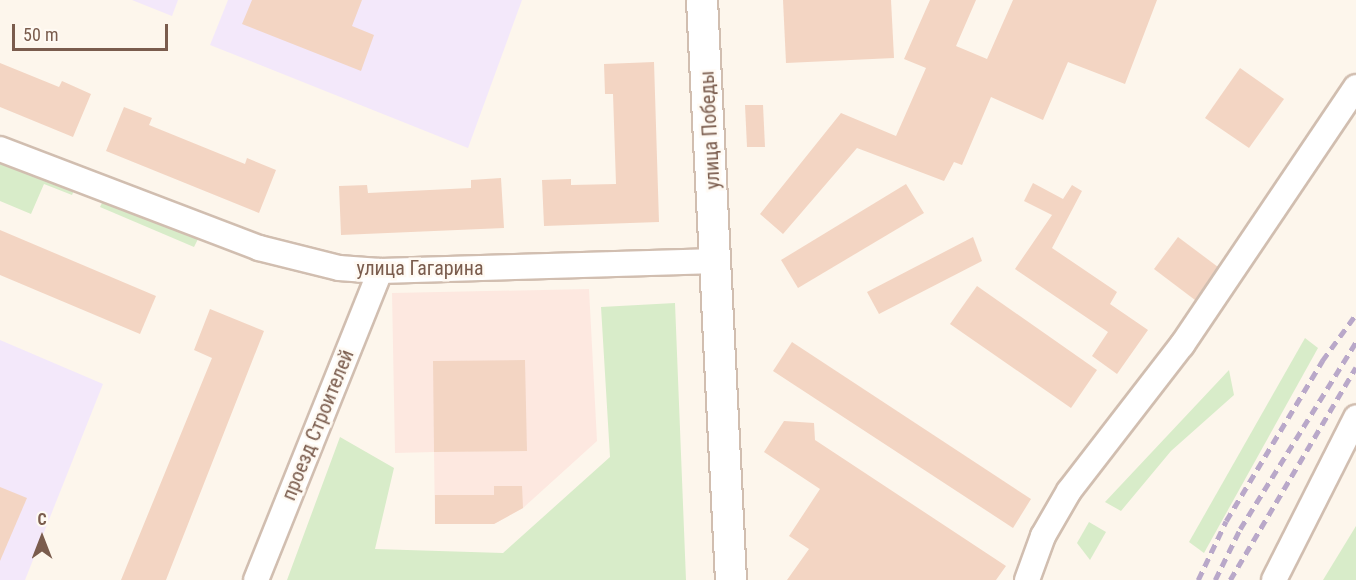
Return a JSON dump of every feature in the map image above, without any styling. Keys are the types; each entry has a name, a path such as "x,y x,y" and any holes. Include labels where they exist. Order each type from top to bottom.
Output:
{"street":[{"name":"улица Победы","path":"702,0 717,261 731,580"},
{"path":"1027,580 1043,536 1069,491 1182,345 1356,87"},
{"name":"улица Гагарина","path":"0,149 259,248 339,268 380,271 717,261"},
{"name":"проезд Строителей","path":"256,580 380,271"},
{"path":"1274,580 1356,418"}],"shaded area":[{"path":"132,0 178,0 172,16"},
{"path":"228,0 522,0 468,148 210,45"},
{"path":"589,289 597,441 523,508 494,524 435,524 434,452 395,453 392,293"},
{"path":"0,340 103,384 25,580 0,580"}],"green space":[{"path":"0,154 76,186 72,195 44,184 31,214 0,201"},
{"path":"105,197 199,237 194,247 100,207"},
{"path":"675,303 686,580 287,580 340,437 394,468 375,549 503,553 610,457 601,307"},
{"path":"1305,338 1318,348 1204,553 1189,542"},
{"path":"1229,370 1234,395 1171,451 1121,511 1105,502"},
{"path":"1089,522 1106,532 1090,560 1077,543"},
{"path":"1356,526 1356,580 1323,580"}],"building":[{"path":"252,0 362,0 352,26 374,35 361,71 242,24"},
{"path":"783,0 891,0 894,58 786,63"},
{"path":"930,0 976,0 956,46 987,59 1013,0 1157,0 1125,84 1068,62 1043,120 991,97 962,165 954,162 944,181 857,148 783,234 760,214 841,113 896,136 926,68 904,59"},
{"path":"654,62 659,222 544,226 542,180 571,179 571,185 616,184 613,94 605,94 604,64"},
{"path":"0,63 59,87 62,81 91,94 73,137 0,107"},
{"path":"1240,68 1284,99 1249,148 1205,118"},
{"path":"745,105 763,105 765,147 747,147"},
{"path":"124,107 152,118 149,125 245,164 247,158 276,170 259,213 106,151"},
{"path":"501,178 504,228 341,235 339,186 367,185 368,193 471,188 471,180"},
{"path":"1033,183 1063,199 1072,185 1082,191 1052,248 1117,292 1110,304 1148,330 1117,374 1092,356 1108,332 1015,269 1052,215 1024,201"},
{"path":"906,184 924,213 798,288 781,260"},
{"path":"0,230 156,296 140,334 0,275"},
{"path":"973,237 982,261 879,314 867,292"},
{"path":"1178,237 1218,267 1195,300 1154,269"},
{"path":"977,286 1097,370 1071,408 950,324"},
{"path":"210,309 264,331 166,580 121,580 212,358 194,350"},
{"path":"792,342 1031,499 1013,528 773,371"},
{"path":"525,360 527,451 434,452 433,361"},
{"path":"784,421 814,423 815,440 1006,566 996,580 787,580 809,549 789,536 820,489 764,452"},
{"path":"494,486 522,486 523,508 494,524 435,524 435,495 494,495"},
{"path":"0,487 27,498 0,561"}],"railway":[{"path":"1198,580 1226,521 1322,361 1356,314"},
{"path":"1215,580 1240,529 1356,342"},
{"path":"1230,580 1356,367"}]}
